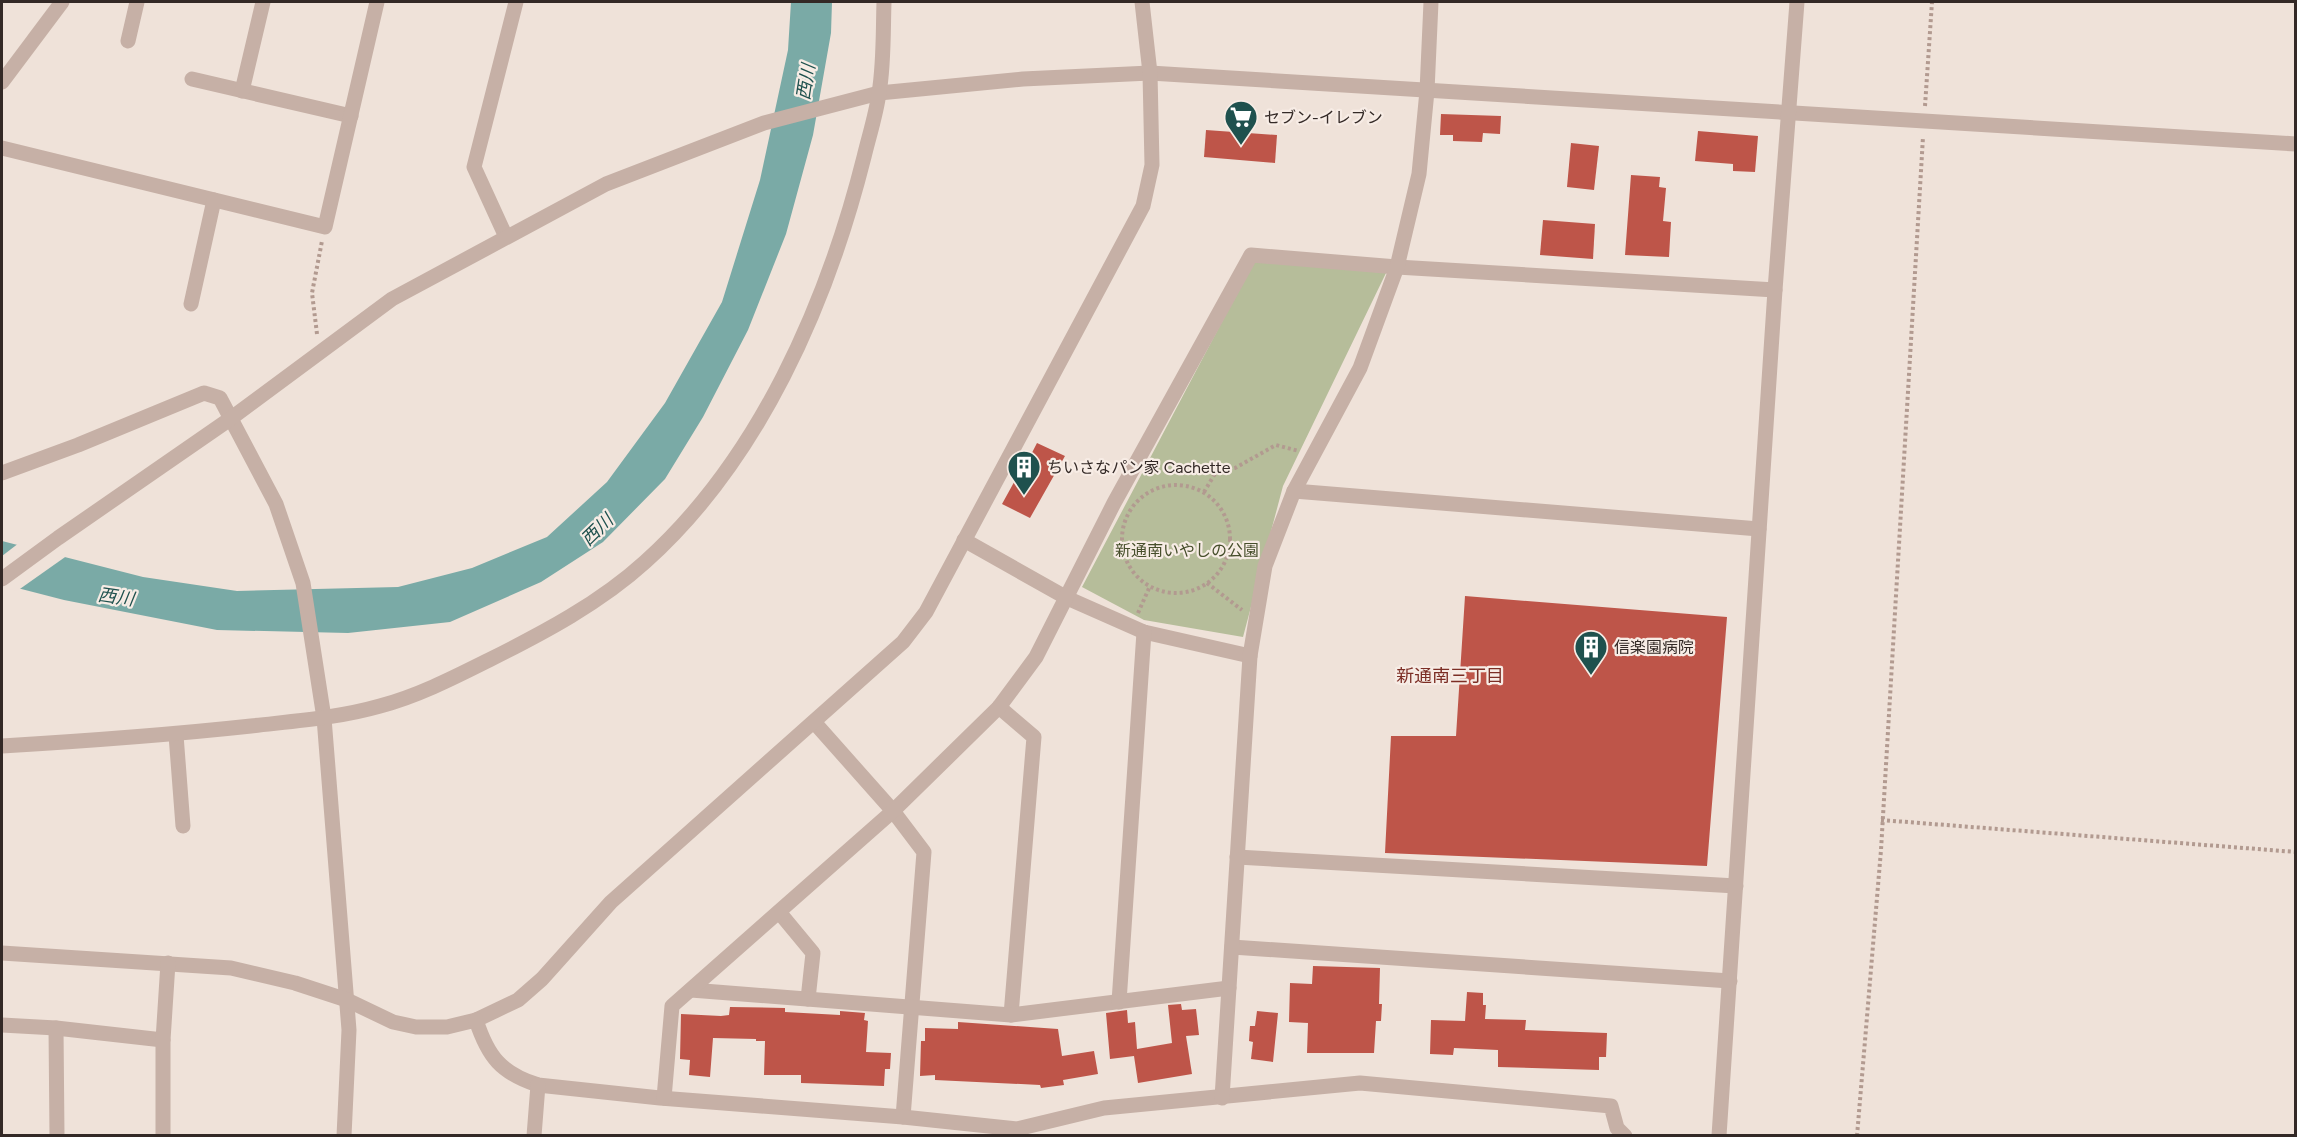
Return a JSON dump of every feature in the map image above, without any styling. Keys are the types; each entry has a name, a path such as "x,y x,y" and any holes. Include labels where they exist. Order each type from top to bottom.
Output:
{"street":[{"path":"2,82 62,2"},
{"path":"128,41 137,2"},
{"path":"242,91 263,2"},
{"path":"2,148 325,227 377,2"},
{"path":"506,237 474,167 516,2"},
{"path":"2,746 176,735 324,718 382,706 454,678 518,646 587,606 644,563 703,502 752,432 818,302 849,215 879,93 884,2"},
{"path":"2,953 231,968 295,983 347,1000 393,1022 416,1027 447,1027 476,1020 518,1000 542,979 611,902 903,642 927,612 1143,206 1152,165 1150,73 1142,2"},
{"path":"1222,1098 1250,656 1265,566 1294,491 1359,368 1397,267 1419,174 1427,91 1431,2"},
{"path":"1719,1136 1775,290 1797,2"},
{"path":"2,579 57,538 230,419 392,299 606,184 764,123 879,93 1023,79 1150,73 2295,144"},
{"path":"192,79 351,116"},
{"path":"191,304 214,200"},
{"path":"664,1098 672,1006 893,812 999,707 1036,657 1114,503 1251,255 1397,267 1775,290"},
{"path":"2,473 78,445 204,393 220,398 276,504 303,583 324,718 350,1030 344,1136"},
{"path":"1294,491 1760,529"},
{"path":"964,540 1067,598 1144,632 1250,656"},
{"path":"1119,1002 1144,632"},
{"path":"999,707 1034,737 1011,1015"},
{"path":"813,722 893,812 924,852 903,1117"},
{"path":"176,735 183,826"},
{"path":"1237,856 1736,886"},
{"path":"779,912 813,953 808,999"},
{"path":"1232,947 1730,981"},
{"path":"163,1136 163,1040 168,963"},
{"path":"691,990 1011,1015 1229,988"},
{"path":"476,1020 482,1039 498,1064 537,1094 664,1098 903,1117 1017,1129 1104,1108 1360,1083 1611,1106 1617,1128 1625,1136"},
{"path":"2,1025 56,1028 163,1040"},
{"path":"56,1028 57,1136"},
{"path":"534,1136 537,1094"}],"path":[{"path":"1857,1136 1880,862 1932,2"},
{"path":"320,353 312,293 325,227"},
{"path":"1204,492 1216,472 1235,468 1276,445 1300,451"},
{"path":"1185,485 1204,492 1221,508 1230,531 1230,542 1223,565 1207,583 1185,592 1173,592 1150,586 1132,569 1126,558 1122,534 1130,511 1144,495 1163,486 1185,485"},
{"path":"1207,583 1249,616"},
{"path":"1137,617 1150,586"},
{"path":"1881,820 2295,852"}],"green space":[{"name":"新通南いやしの公園","path":"1254,261 1386,273 1283,486 1243,637 1144,620 1082,587"}],"water":[{"name":"西川","path":"791,2 832,2 831,33 813,135 786,234 748,330 703,417 665,479 603,542 541,582 450,622 348,633 217,630 64,600 2,584 2,541 143,577 237,591 398,587 472,568 547,537 607,482 665,403 722,302 760,180 788,50"}],"pier":[{"path":"19,543 68,555 17,591 2,587 2,556"}],"building":[{"path":"1441,114 1501,116 1500,134 1483,133 1482,142 1453,141 1453,135 1440,135"},
{"name":"セブン-イレブン","path":"1206,130 1277,135 1275,163 1204,157"},
{"path":"1698,131 1758,136 1755,172 1733,171 1733,164 1695,161"},
{"path":"1571,143 1599,146 1594,190 1567,187"},
{"path":"1631,175 1660,177 1659,187 1666,188 1663,221 1671,222 1669,257 1625,255"},
{"path":"1543,220 1595,224 1593,259 1540,255"},
{"path":"1037,443 1065,456 1030,518 1002,504"},
{"name":"信楽園病院","path":"1465,596 1727,617 1707,866 1385,853 1391,736 1456,736"},
{"path":"1313,966 1380,968 1381,1021 1376,1021 1374,1053 1307,1053 1308,1023 1289,1022 1290,983 1312,984"},
{"path":"1467,992 1483,993 1483,1005 1486,1005 1485,1019 1526,1020 1525,1030 1607,1033 1606,1057 1599,1057 1599,1070 1498,1067 1498,1050 1454,1048 1453,1055 1430,1054 1431,1020 1465,1021"},
{"path":"1181,1004 1182,1010 1196,1009 1199,1035 1186,1036 1192,1074 1138,1083 1134,1056 1110,1059 1106,1013 1127,1010 1128,1023 1135,1022 1137,1049 1172,1043 1168,1005"},
{"path":"730,1007 785,1008 785,1012 840,1015 840,1011 865,1013 864,1020 868,1021 866,1052 891,1053 890,1069 885,1069 884,1086 801,1083 801,1075 764,1075 765,1041 756,1041 756,1039 713,1038 710,1077 689,1075 690,1060 680,1059 681,1014 729,1015"},
{"path":"1257,1011 1278,1013 1273,1062 1251,1059 1253,1042 1249,1041 1250,1026 1255,1026"},
{"path":"958,1022 1058,1029 1062,1056 1094,1051 1098,1074 1063,1080 1064,1085 1041,1088 1040,1085 935,1080 935,1075 920,1076 921,1041 925,1041 925,1028 958,1029"}],"place":[{"name":"セブン-イレブン","path":"1241,146"},
{"name":"ちいさなパン家 Cachette","path":"1024,496"},
{"name":"信楽園病院","path":"1591,676"}],"district":[{"name":"新通南三丁目","path":"1450,676"}]}
